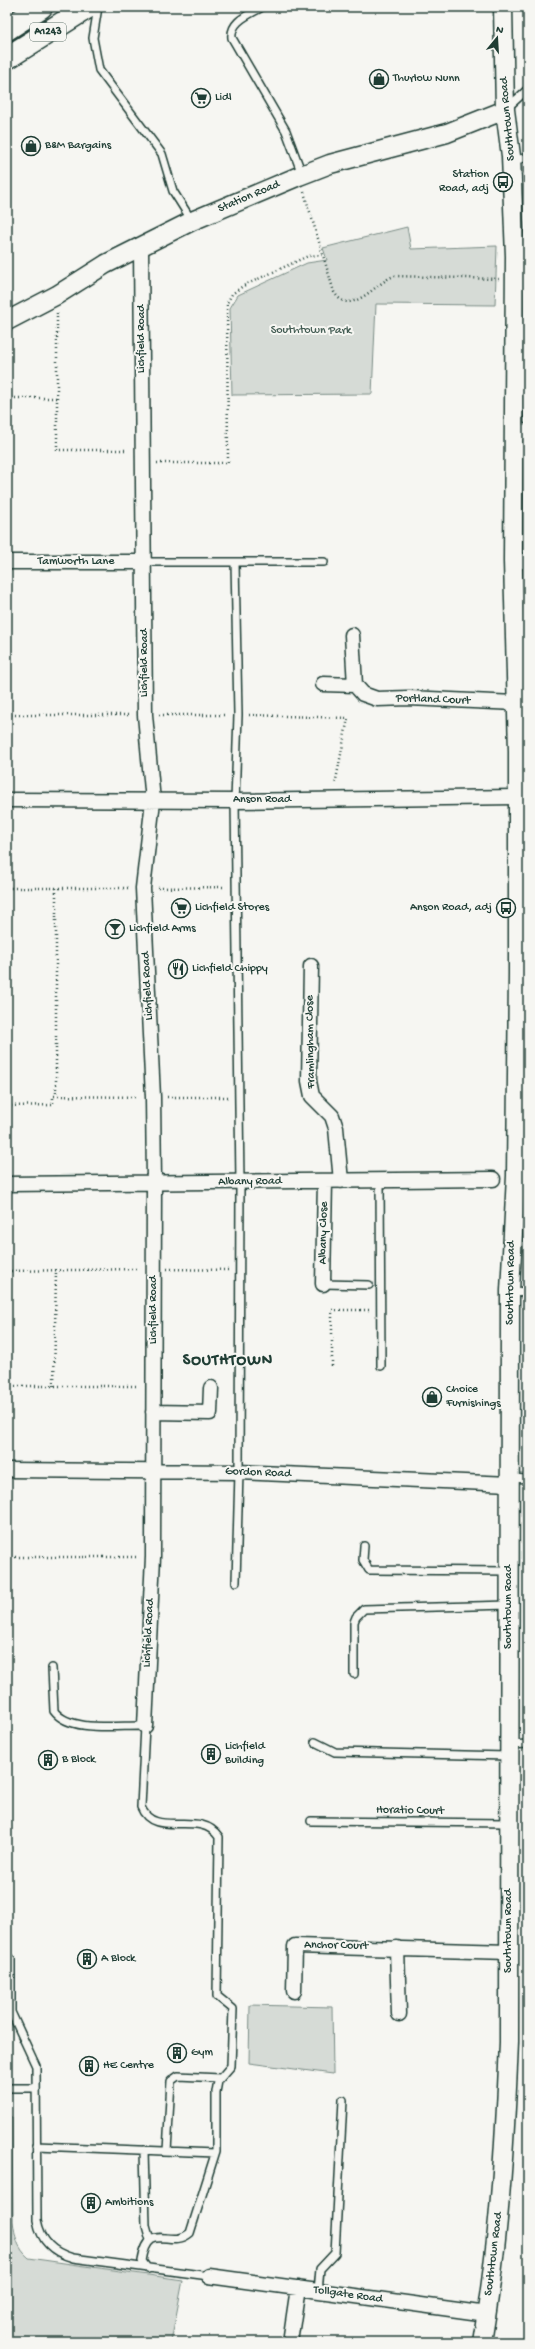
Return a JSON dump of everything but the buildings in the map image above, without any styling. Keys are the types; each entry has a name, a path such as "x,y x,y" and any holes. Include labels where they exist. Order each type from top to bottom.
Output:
{"main road":[{"name":"A1243","path":"7,29 41,7"},
{"name":"A1243","path":"7,58 88,7"}],"street":[{"name":"Southtown Road","path":"482,2342 505,2146 509,1952 508,1751 510,1250 522,1105 523,890 517,797 522,704 520,561 521,432 515,280 522,256 520,159 505,110 503,7"},
{"name":"Station Road","path":"7,320 57,294 106,264 192,221 301,175 330,164 447,133 505,110"},
{"name":"Lichfield Road","path":"141,247 142,463 145,562 145,715 153,801 143,888 153,1097 154,1182 153,1557 145,1726"},
{"name":"Tamworth Lane","path":"7,562 145,562"},
{"path":"323,684 356,685 352,635"},
{"name":"Portland Court","path":"356,685 363,694 377,699 409,698 522,704"},
{"name":"Anson Road","path":"7,800 235,801 517,797"},
{"name":"Framlingham Close","path":"311,966 309,1081 312,1096 332,1116 336,1128 341,1181"},
{"name":"Albany Road","path":"7,1184 154,1182 240,1183 493,1179"},
{"name":"Albany Close","path":"323,1284 325,1181"},
{"path":"153,1412 210,1413 211,1388"},
{"name":"Gordon Road","path":"7,1470 239,1472 510,1481"},
{"name":"Anchor Court","path":"294,1990 295,1946 509,1952"},
{"path":"397,1948 399,2014"},
{"name":"Tollgate Road","path":"209,2276 486,2314"},
{"path":"290,2342 298,2288"}],"lane":[{"path":"98,7 93,38 99,70 162,154 173,191 192,221"},
{"path":"262,7 236,23 233,27 232,38 286,131 301,175"},
{"path":"505,110 528,89"},
{"path":"145,562 324,562"},
{"path":"235,562 238,715 235,801 240,1183 239,1472 236,1582"},
{"path":"380,1180 381,1366"},
{"path":"323,1284 369,1285"},
{"path":"510,1291 528,1292"},
{"path":"510,1481 528,1479"},
{"path":"364,1546 363,1560 369,1570 509,1571"},
{"path":"354,1674 354,1622 356,1617 364,1609 509,1605"},
{"path":"52,1668 54,1711 64,1720 82,1725 145,1726 141,1807 146,1817 158,1822 203,1824 214,1830 219,1837 217,1996 233,2008 231,2066 220,2078 216,2092 217,2144 190,2233 180,2239 159,2237 150,2240 144,2250 142,2261 148,2269"},
{"path":"315,1742 335,1752 508,1751 528,1744"},
{"name":"Horatio Court","path":"311,1821 508,1823"},
{"path":"11,1960 11,2012 26,2045 34,2058 36,2066 36,2220 42,2238 54,2251 72,2258 209,2276"},
{"path":"167,2151 171,2081 178,2076 220,2078"},
{"path":"7,2088 36,2088"},
{"path":"318,2291 320,2269 335,2253 343,2100"},
{"path":"36,2146 215,2153"},
{"path":"144,2150 146,2226 150,2240"}],"path":[{"path":"301,175 322,255 338,300 345,303 359,299 383,280 394,276 515,280"},
{"path":"142,463 228,463 227,303 232,294 243,286 308,256 322,255"},
{"path":"57,294 57,450 125,450"},
{"path":"7,398 57,398"},
{"path":"313,717 348,718 332,800"},
{"path":"7,888 237,887"},
{"path":"7,1106 53,1104 53,1096 56,1096 56,888"},
{"path":"56,1096 238,1097"},
{"path":"7,1271 154,1269 240,1270"},
{"path":"54,1386 56,1271"},
{"path":"332,1366 332,1310 381,1310"},
{"path":"7,1386 154,1386"},
{"path":"7,1558 153,1557"}],"green space":[{"name":"Southtown Park","path":"407,227 411,249 497,246 495,305 376,304 372,394 232,395 230,308 238,295 307,263 327,260 323,248"},
{"path":"250,2005 332,2007 333,2074 249,2063"},
{"path":"7,2117 12,2117 13,2221 19,2246 29,2258 183,2280 171,2342 7,2342"}],"place":[{"name":"Thurlow Nunn","path":"379,79"},
{"name":"Lidl","path":"201,98"},
{"name":"B&M Bargains","path":"31,146"},
{"name":"Station Road, adj","path":"503,182"},
{"name":"Lichfield Stores","path":"181,908"},
{"name":"Anson Road, adj","path":"506,908"},
{"name":"Lichfield Arms","path":"115,929"},
{"name":"Lichfield Chippy","path":"178,969"},
{"name":"Choice Furnishings","path":"432,1397"},
{"name":"Lichfield Building","path":"211,1754"},
{"name":"B Block","path":"48,1760"},
{"name":"A Block","path":"87,1959"},
{"name":"Gym","path":"177,2053"},
{"name":"HE Centre","path":"89,2066"},
{"name":"Ambitions","path":"91,2203"}],"district":[{"name":"SOUTHTOWN","path":"228,1361"}]}
